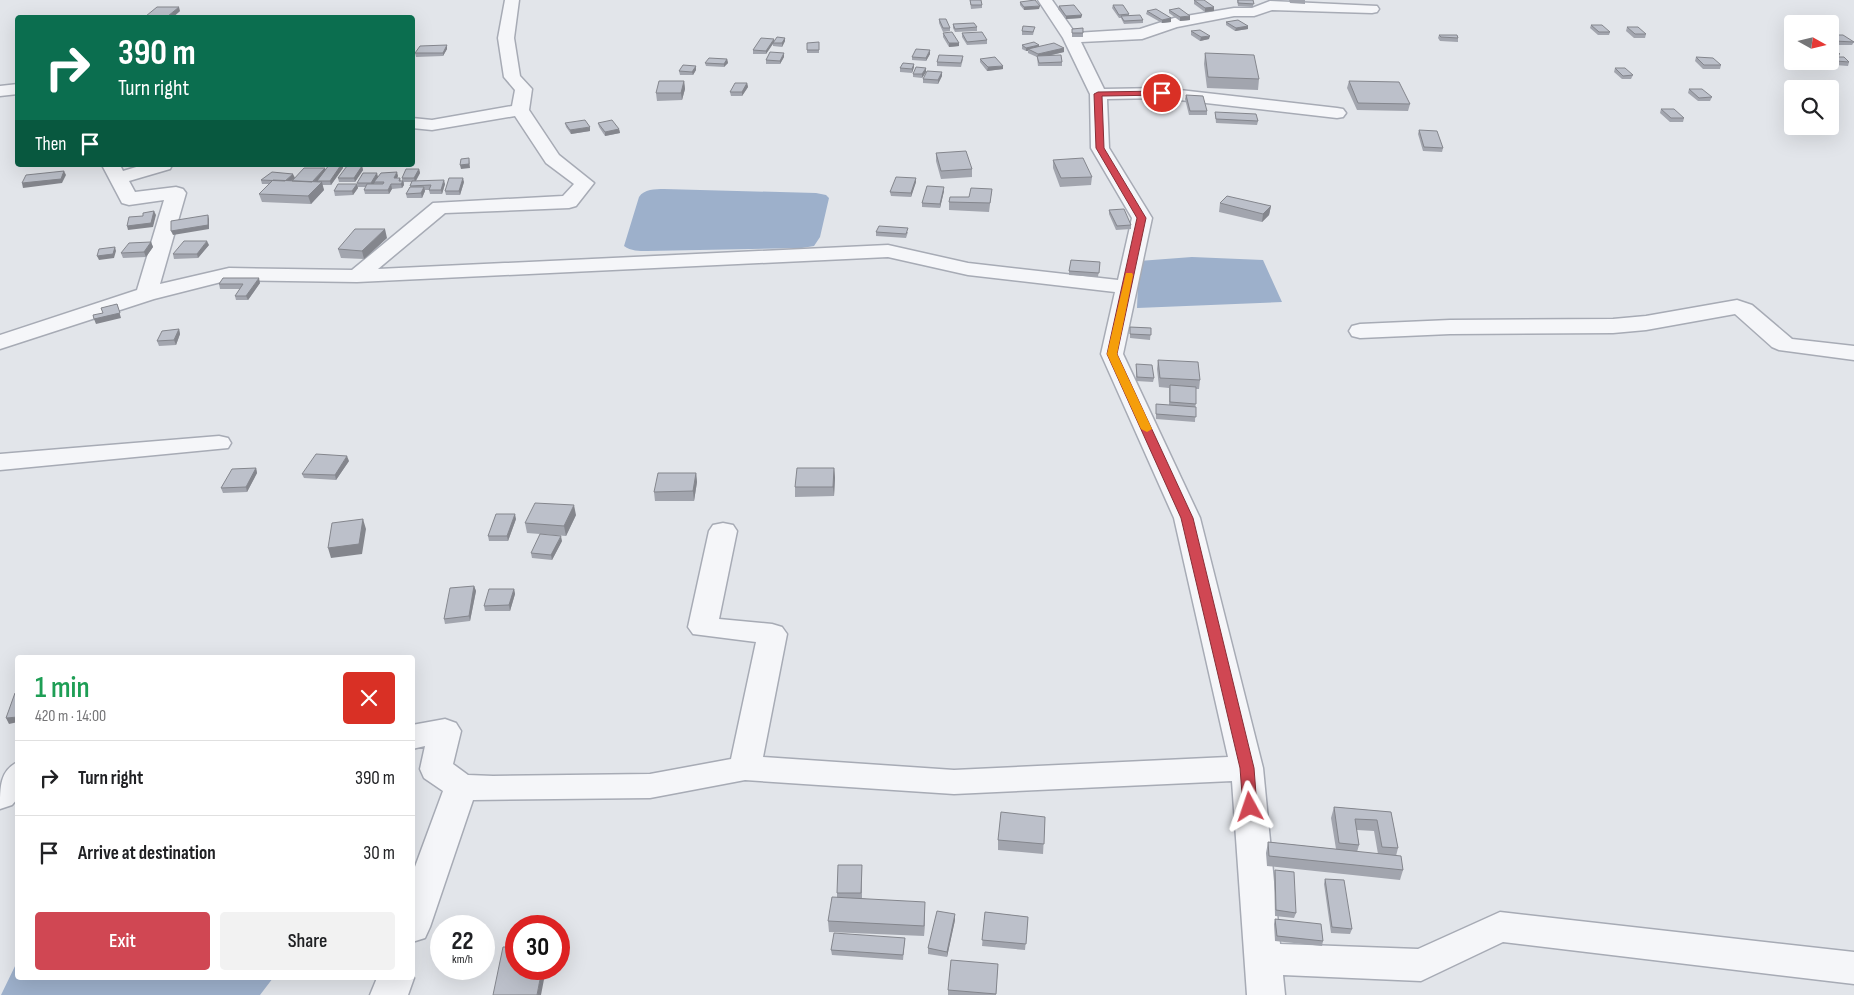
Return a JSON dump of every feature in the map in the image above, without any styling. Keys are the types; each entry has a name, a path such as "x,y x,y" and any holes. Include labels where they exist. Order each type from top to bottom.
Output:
{"street":[{"path":"357,276 440,207 569,202 585,183 552,159 520,110 524,89 512,77 506,38 512,0"},
{"path":"1045,0 1071,38 1098,94 1100,148 1142,218 1112,354 1187,518 1247,768 1266,995"},
{"path":"1071,38 1142,34 1174,23 1234,12 1254,12 1270,5 1372,9"},
{"path":"0,91 15,89"},
{"path":"1098,94 1162,93 1337,113"},
{"path":"415,123 432,125 520,110"},
{"path":"147,167 114,171 128,199 176,193 147,294"},
{"path":"0,342 147,294 229,274 357,276 888,251 968,269 1126,287"},
{"path":"1360,331 1450,327 1613,326 1646,323 1737,307 1744,310 1780,342 1786,345 1854,353"},
{"path":"0,462 219,443"},
{"path":"723,530 703,627 772,634 746,768"},
{"path":"415,736 446,731 436,769 461,786 493,789 650,786 746,768 954,782 1247,768"},
{"path":"0,796 15,778"},
{"path":"415,917 461,786"},
{"path":"1263,959 1421,965 1500,927 1854,968"},
{"path":"388,995 394,980"}],"water":[{"path":"653,189 816,193 826,195 829,198 820,237 814,246 802,248 647,251 627,248 624,246 639,197 641,194"},
{"path":"1192,257 1263,260 1282,302 1137,308 1139,261"},
{"path":"15,966 15,980 271,980 260,995 1,995"}],"building":[{"path":"970,0 981,0 982,5 971,5"},
{"path":"1035,0 1040,6 1024,7 1020,2"},
{"path":"1194,0 1204,0 1214,7 1205,8"},
{"path":"1238,0 1253,0 1254,4 1238,3"},
{"path":"1074,5 1082,15 1066,16 1059,6"},
{"path":"1113,5 1123,5 1129,14 1119,15"},
{"path":"157,7 179,7 169,15 147,15"},
{"path":"1179,8 1190,16 1180,17 1169,10"},
{"path":"1156,9 1171,18 1162,20 1147,11"},
{"path":"1140,15 1143,20 1124,21 1121,16"},
{"path":"939,19 946,19 950,28 943,28"},
{"path":"1238,20 1248,26 1236,28 1226,22"},
{"path":"974,23 977,27 955,29 953,24"},
{"path":"1591,25 1602,25 1610,32 1599,32"},
{"path":"1023,26 1035,27 1033,32 1022,31"},
{"path":"1627,27 1638,27 1646,34 1635,34"},
{"path":"1083,28 1083,33 1072,33 1072,29"},
{"path":"1200,30 1210,36 1201,37 1191,31"},
{"path":"952,32 959,43 949,43 943,33"},
{"path":"982,32 987,40 967,42 962,33"},
{"path":"1439,35 1457,35 1458,38 1441,37"},
{"path":"1839,35 1843,35 1854,42 1839,41"},
{"path":"777,37 785,38 782,43 773,43"},
{"path":"761,38 774,39 766,51 753,50"},
{"path":"819,42 819,50 807,50 807,43"},
{"path":"1034,42 1039,45 1026,48 1022,45"},
{"path":"1054,43 1064,48 1038,54 1028,49"},
{"path":"447,45 443,53 415,53 420,46"},
{"path":"916,49 930,50 926,58 912,57"},
{"path":"770,52 784,53 780,61 766,60"},
{"path":"1205,53 1254,55 1259,79 1208,77"},
{"path":"939,55 963,56 961,63 937,62"},
{"path":"1061,55 1062,62 1039,63 1037,56"},
{"path":"995,57 1003,66 988,67 980,59"},
{"path":"1696,57 1713,58 1721,65 1704,65"},
{"path":"1839,57 1844,57 1849,62 1839,61"},
{"path":"709,58 727,59 724,64 705,63"},
{"path":"903,63 914,64 912,69 900,68"},
{"path":"683,65 696,66 692,72 679,71"},
{"path":"916,67 926,68 922,74 913,74"},
{"path":"1615,68 1625,68 1633,75 1623,76"},
{"path":"927,71 942,72 938,80 923,79"},
{"path":"659,81 684,81 681,93 656,93"},
{"path":"1349,81 1399,82 1410,104 1358,103"},
{"path":"735,83 747,83 742,92 730,92"},
{"path":"1689,89 1702,89 1712,97 1699,98"},
{"path":"1186,95 1203,96 1207,111 1190,111"},
{"path":"1661,109 1674,109 1684,118 1671,118"},
{"path":"1215,112 1256,114 1258,121 1216,119"},
{"path":"585,120 590,127 570,130 565,123"},
{"path":"612,120 619,129 605,132 598,123"},
{"path":"1419,130 1437,131 1443,148 1424,147"},
{"path":"966,151 972,169 941,171 936,153"},
{"path":"469,158 469,164 460,165 461,159"},
{"path":"1083,158 1092,177 1061,178 1053,160"},
{"path":"328,167 340,167 330,181 317,181"},
{"path":"346,167 361,167 354,178 338,178"},
{"path":"304,168 325,168 312,182 292,181"},
{"path":"406,169 419,169 414,178 402,178"},
{"path":"64,171 61,179 22,183 26,175"},
{"path":"272,172 293,174 285,181 261,180"},
{"path":"397,172 394,178 400,178 399,181 403,181 401,184 391,184 388,190 364,190 367,184 383,184 384,182 374,182 381,173"},
{"path":"363,173 377,173 371,183 357,183"},
{"path":"896,177 916,178 911,193 890,192"},
{"path":"449,178 463,178 459,191 445,191"},
{"path":"273,180 322,182 308,196 259,194"},
{"path":"444,180 441,190 429,190 431,185 410,186 412,181"},
{"path":"338,184 357,184 352,191 334,191"},
{"path":"927,186 944,187 940,204 922,203"},
{"path":"410,187 424,187 421,193 406,194"},
{"path":"971,188 992,189 990,203 949,202 950,197 969,197"},
{"path":"1227,196 1271,206 1263,214 1220,203"},
{"path":"1124,209 1131,225 1117,226 1109,210"},
{"path":"154,211 151,223 127,226 129,217 143,216 143,213"},
{"path":"208,215 208,225 171,231 171,221"},
{"path":"879,226 908,228 906,234 876,232"},
{"path":"355,229 385,229 362,251 338,249"},
{"path":"184,241 207,241 197,254 173,254"},
{"path":"151,242 144,252 121,253 129,243"},
{"path":"115,247 113,254 97,256 99,249"},
{"path":"1071,260 1100,262 1099,273 1069,271"},
{"path":"223,278 259,278 246,296 235,296 243,284 219,284"},
{"path":"117,304 120,313 94,319 93,315 103,313 101,308"},
{"path":"1130,327 1151,328 1151,335 1130,334"},
{"path":"179,329 174,340 157,341 162,331"},
{"path":"1158,360 1198,362 1200,380 1160,378"},
{"path":"1136,364 1152,365 1154,378 1137,377"},
{"path":"1170,385 1196,387 1196,404 1170,402"},
{"path":"1156,404 1196,407 1196,417 1156,414"},
{"path":"316,454 347,456 335,475 302,474"},
{"path":"256,468 246,487 221,488 232,469"},
{"path":"797,468 834,468 833,487 795,487"},
{"path":"658,473 696,473 693,491 654,492"},
{"path":"535,503 574,505 564,526 525,523"},
{"path":"496,514 515,514 507,536 488,536"},
{"path":"363,519 359,544 328,548 332,523"},
{"path":"540,534 561,536 551,555 531,553"},
{"path":"474,586 469,616 444,619 450,588"},
{"path":"489,589 514,589 509,605 484,606"},
{"path":"15,693 15,717 6,718"},
{"path":"1334,807 1391,812 1398,848 1382,847 1377,820 1355,819 1359,845 1339,843"},
{"path":"1001,812 1045,817 1044,844 998,840"},
{"path":"1268,842 1401,856 1403,870 1269,856"},
{"path":"838,865 862,865 861,893 837,893"},
{"path":"1275,870 1294,872 1296,913 1276,910"},
{"path":"1325,879 1344,880 1352,929 1332,927"},
{"path":"832,897 925,902 924,926 828,921"},
{"path":"937,911 955,914 947,952 928,948"},
{"path":"985,912 1028,917 1026,944 982,940"},
{"path":"1275,919 1321,924 1323,941 1277,936"},
{"path":"834,933 905,938 903,955 831,950"},
{"path":"503,947 505,947 505,980 540,980 537,995 493,995"},
{"path":"951,960 998,964 996,994 948,990"}],"slow traffic":[{"path":"1129,275 1112,354 1147,429"}],"route":[{"path":"1162,93 1098,94 1100,148 1142,218 1112,354 1187,518 1247,768 1250,807"}]}
